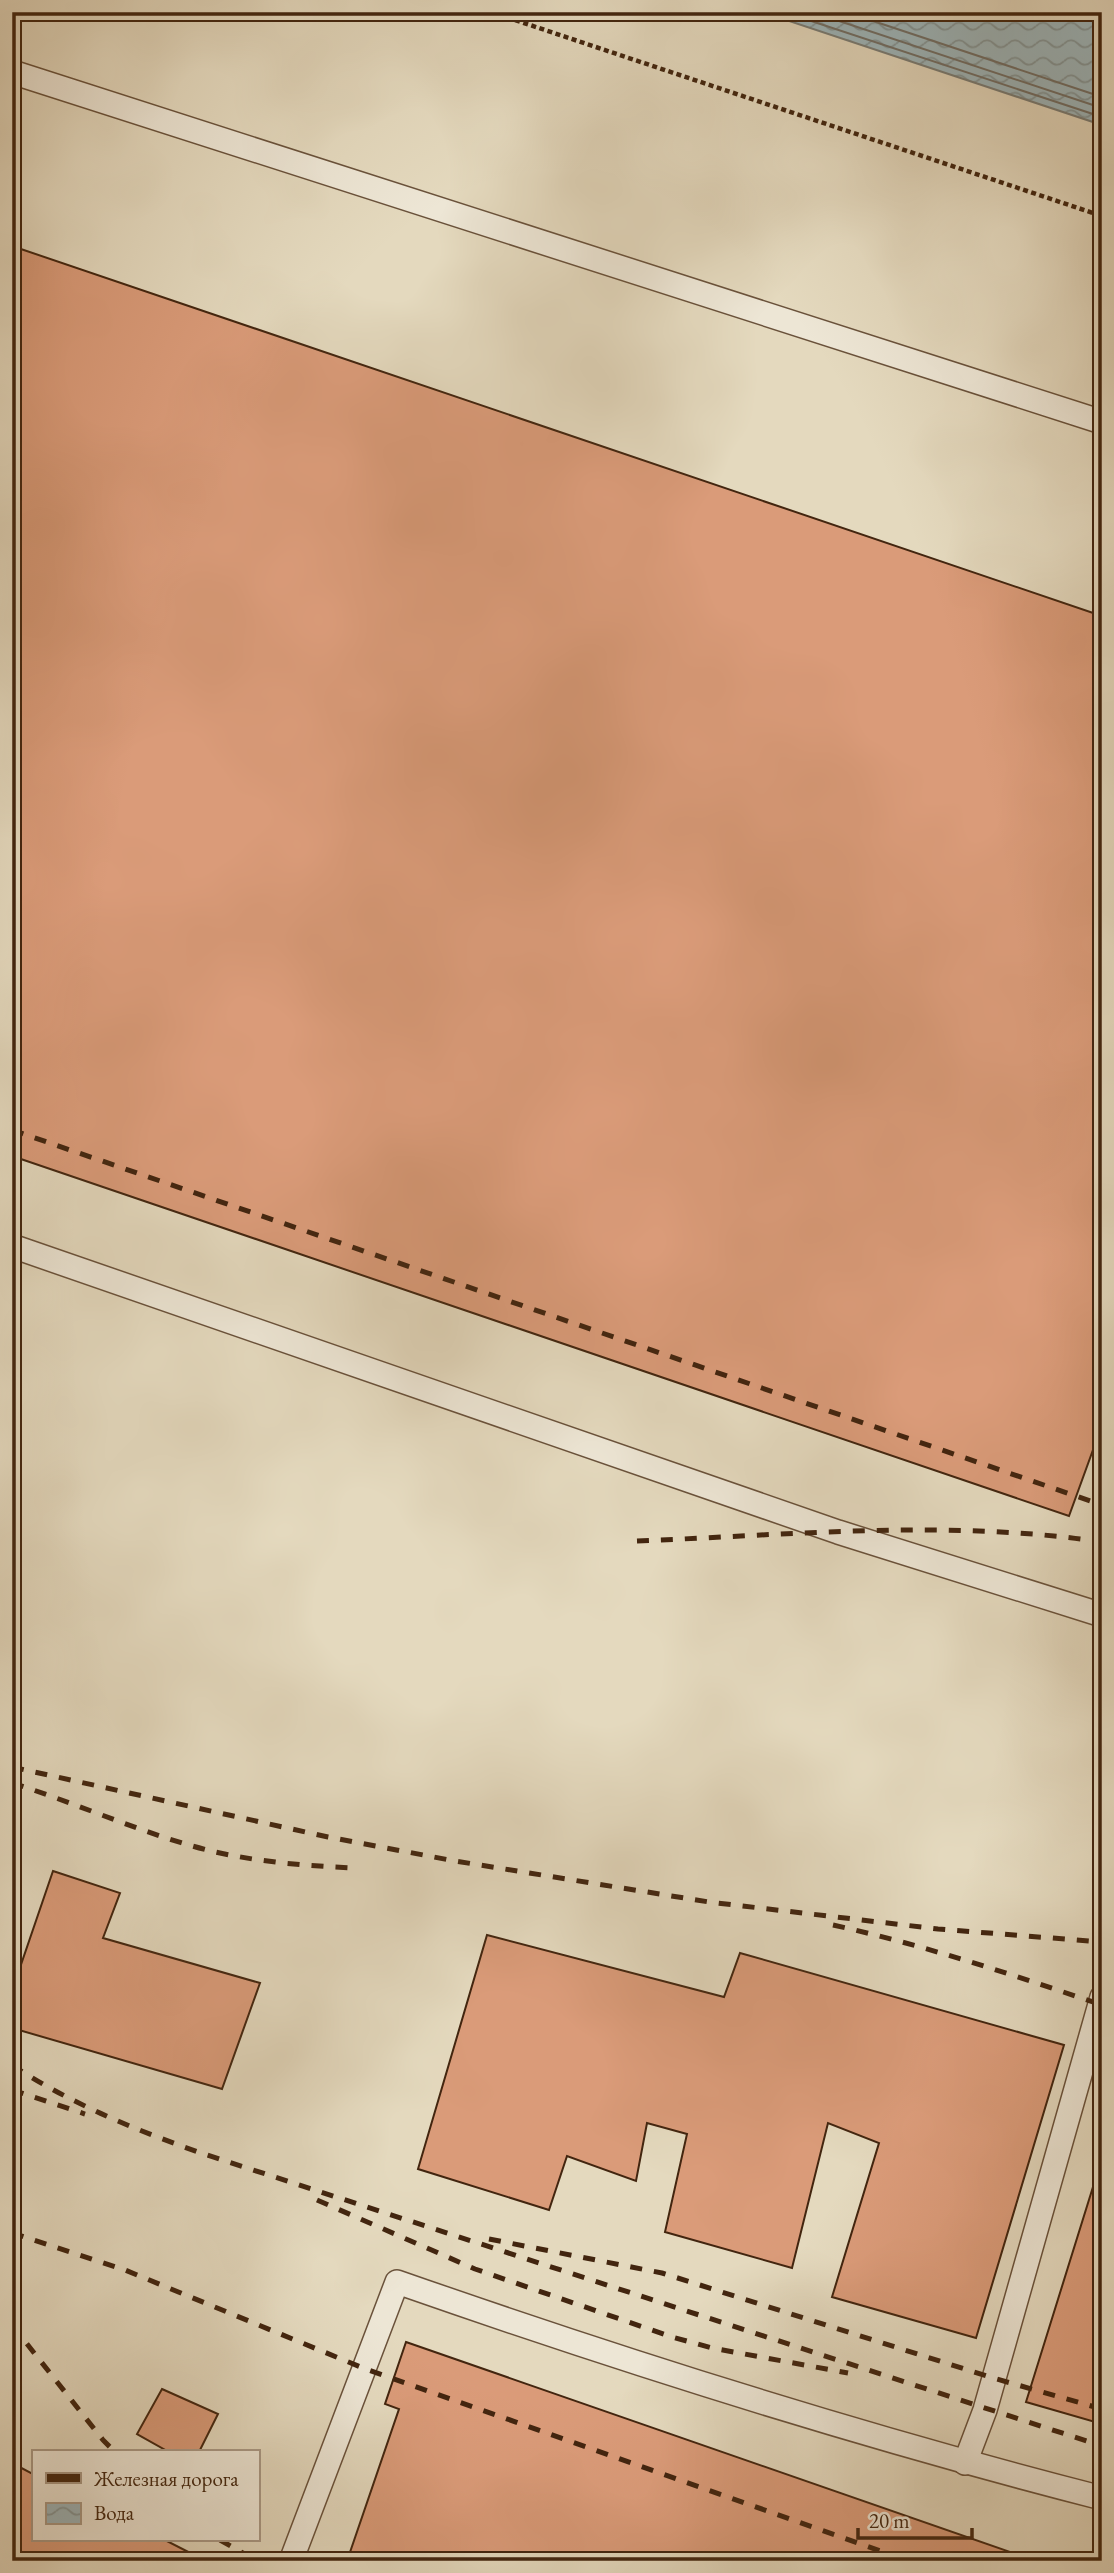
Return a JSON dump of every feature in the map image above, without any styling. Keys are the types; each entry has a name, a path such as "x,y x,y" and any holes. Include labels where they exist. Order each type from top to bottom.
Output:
{"lane":[{"path":"12,72 1102,422"},
{"path":"12,1246 838,1532 1102,1615"},
{"path":"965,2463 985,2410 1102,1997"},
{"path":"291,2561 397,2281 571,2342 965,2463 1102,2498"}],"path":[{"path":"491,12 1102,216"}],"water":[{"path":"762,12 1102,12 1102,125"}],"building":[{"path":"12,246 1102,616 1102,683 1098,694 1102,696 1102,1425 1069,1516 12,1156"},
{"path":"12,1523 19,1525 12,1545"},
{"path":"53,1871 120,1893 103,1938 260,1983 222,2089 12,2028 12,1991"},
{"path":"487,1935 724,1997 740,1953 1064,2045 976,2338 832,2297 879,2143 828,2123 792,2268 665,2232 687,2134 647,2123 636,2181 567,2156 549,2210 418,2169"},
{"path":"1102,2158 1102,2424 1026,2402"},
{"path":"406,2342 1036,2561 347,2561 399,2409 385,2404"},
{"path":"162,2389 218,2414 200,2450 165,2450 137,2434"},
{"path":"12,2463 32,2473 32,2542 169,2542 206,2561 12,2561"}],"railway":[{"path":"12,1130 1102,1505"},
{"path":"637,1541 928,1530 986,1531 1102,1542"},
{"path":"12,1767 328,1837 455,1861 709,1902 938,1929 1102,1942"},
{"path":"12,1783 211,1851 283,1863 355,1868"},
{"path":"833,1925 935,1951 1102,2005"},
{"path":"12,2065 105,2116 204,2154 1102,2446"},
{"path":"12,2090 85,2114"},
{"path":"317,2200 475,2269 672,2337 712,2348 848,2373"},
{"path":"12,2233 125,2270 363,2368 909,2561"},
{"path":"489,2239 662,2273 993,2378 1102,2409"},
{"path":"12,2325 113,2450"},
{"path":"224,2542 257,2561"}]}
